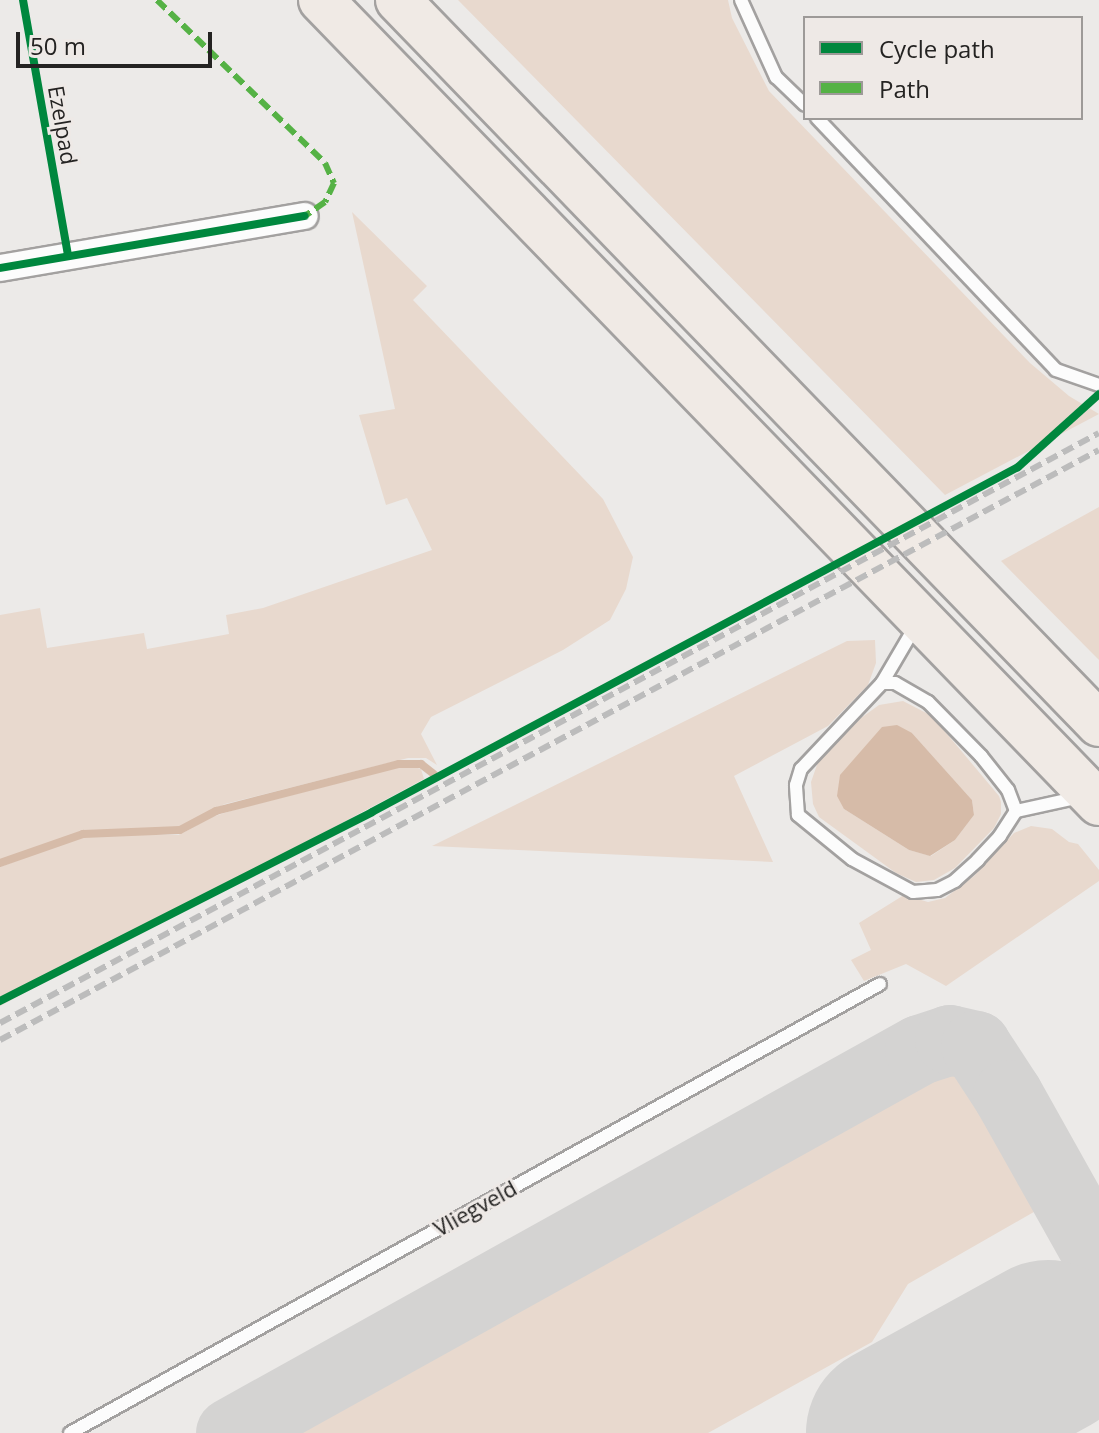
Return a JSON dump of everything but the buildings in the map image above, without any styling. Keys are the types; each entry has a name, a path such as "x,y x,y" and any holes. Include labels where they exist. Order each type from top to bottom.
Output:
{"highway":[{"path":"321,0 1095,799"},
{"path":"403,4 1099,724"}],"street":[{"path":"0,268 305,216"}],"lane":[{"path":"741,0 776,77 803,103"},
{"path":"819,120 1056,370 1099,385"},
{"path":"920,619 882,683 801,769 796,785 798,815 852,859 913,892 937,890 955,881 1000,836 1016,811 1095,799"},
{"path":"882,683 895,683 928,702 981,756 1008,790 1016,811"},
{"name":"Vliegveld","path":"70,1433 880,984"}],"shaded area":[{"path":"458,0 728,0 732,18 769,91 1030,363 1069,396 1099,414 945,495"},
{"path":"352,212 427,286 413,300 603,499 633,557 626,589 610,620 563,650 431,717 421,734 437,765 426,758 408,758 225,804 172,830 87,830 0,860 0,615 40,608 47,648 144,633 147,649 229,634 226,615 263,608 432,550 407,498 386,505 359,415 395,409"},
{"path":"1099,507 1099,660 1001,561"},
{"path":"875,640 876,663 868,685 828,726 734,776 773,862 432,846 847,641"},
{"path":"903,701 932,716 1001,802 1001,814 994,828 955,868 934,880 916,882 896,873 819,817 813,804 811,782 818,762 861,718 879,705","holes":["912,733 972,800 974,815 955,840 931,856 909,850 844,809"]},
{"path":"897,725 912,733 972,800 974,815 955,840 930,856 909,850 844,809 837,796 840,775 882,727"},
{"path":"408,765 421,769 424,779 0,1006 0,867 87,835 179,835 212,817 237,809"},
{"path":"1031,826 1052,829 1069,842 1078,844 1099,870 1099,881 946,986 906,964 864,981 851,960 871,950 859,923 904,895 928,902 945,898 974,876 1014,833"},
{"path":"940,1071 957,1072 972,1083 1039,1209 908,1284 872,1342 708,1433 277,1433 921,1075"}],"waterway":[{"path":"0,863 83,834 180,830 216,811 399,764 421,764 434,774"}],"taxiway":[{"path":"231,1433 920,1050 950,1040 976,1046 1008,1095 1099,1257"},
{"path":"1048,1348 1099,1321"}],"runway":[{"path":"894,1433 1048,1348"}],"railway":[{"path":"0,1023 1099,433"},
{"path":"0,1040 1099,450"}],"marked path":[{"path":"157,0 325,163 334,183 325,202 305,216"}],"cycle path":[{"name":"Ezelpad","path":"23,0 68,256"},
{"path":"0,268 305,216"},
{"path":"0,1001 372,812 1018,467 1099,394"}]}
